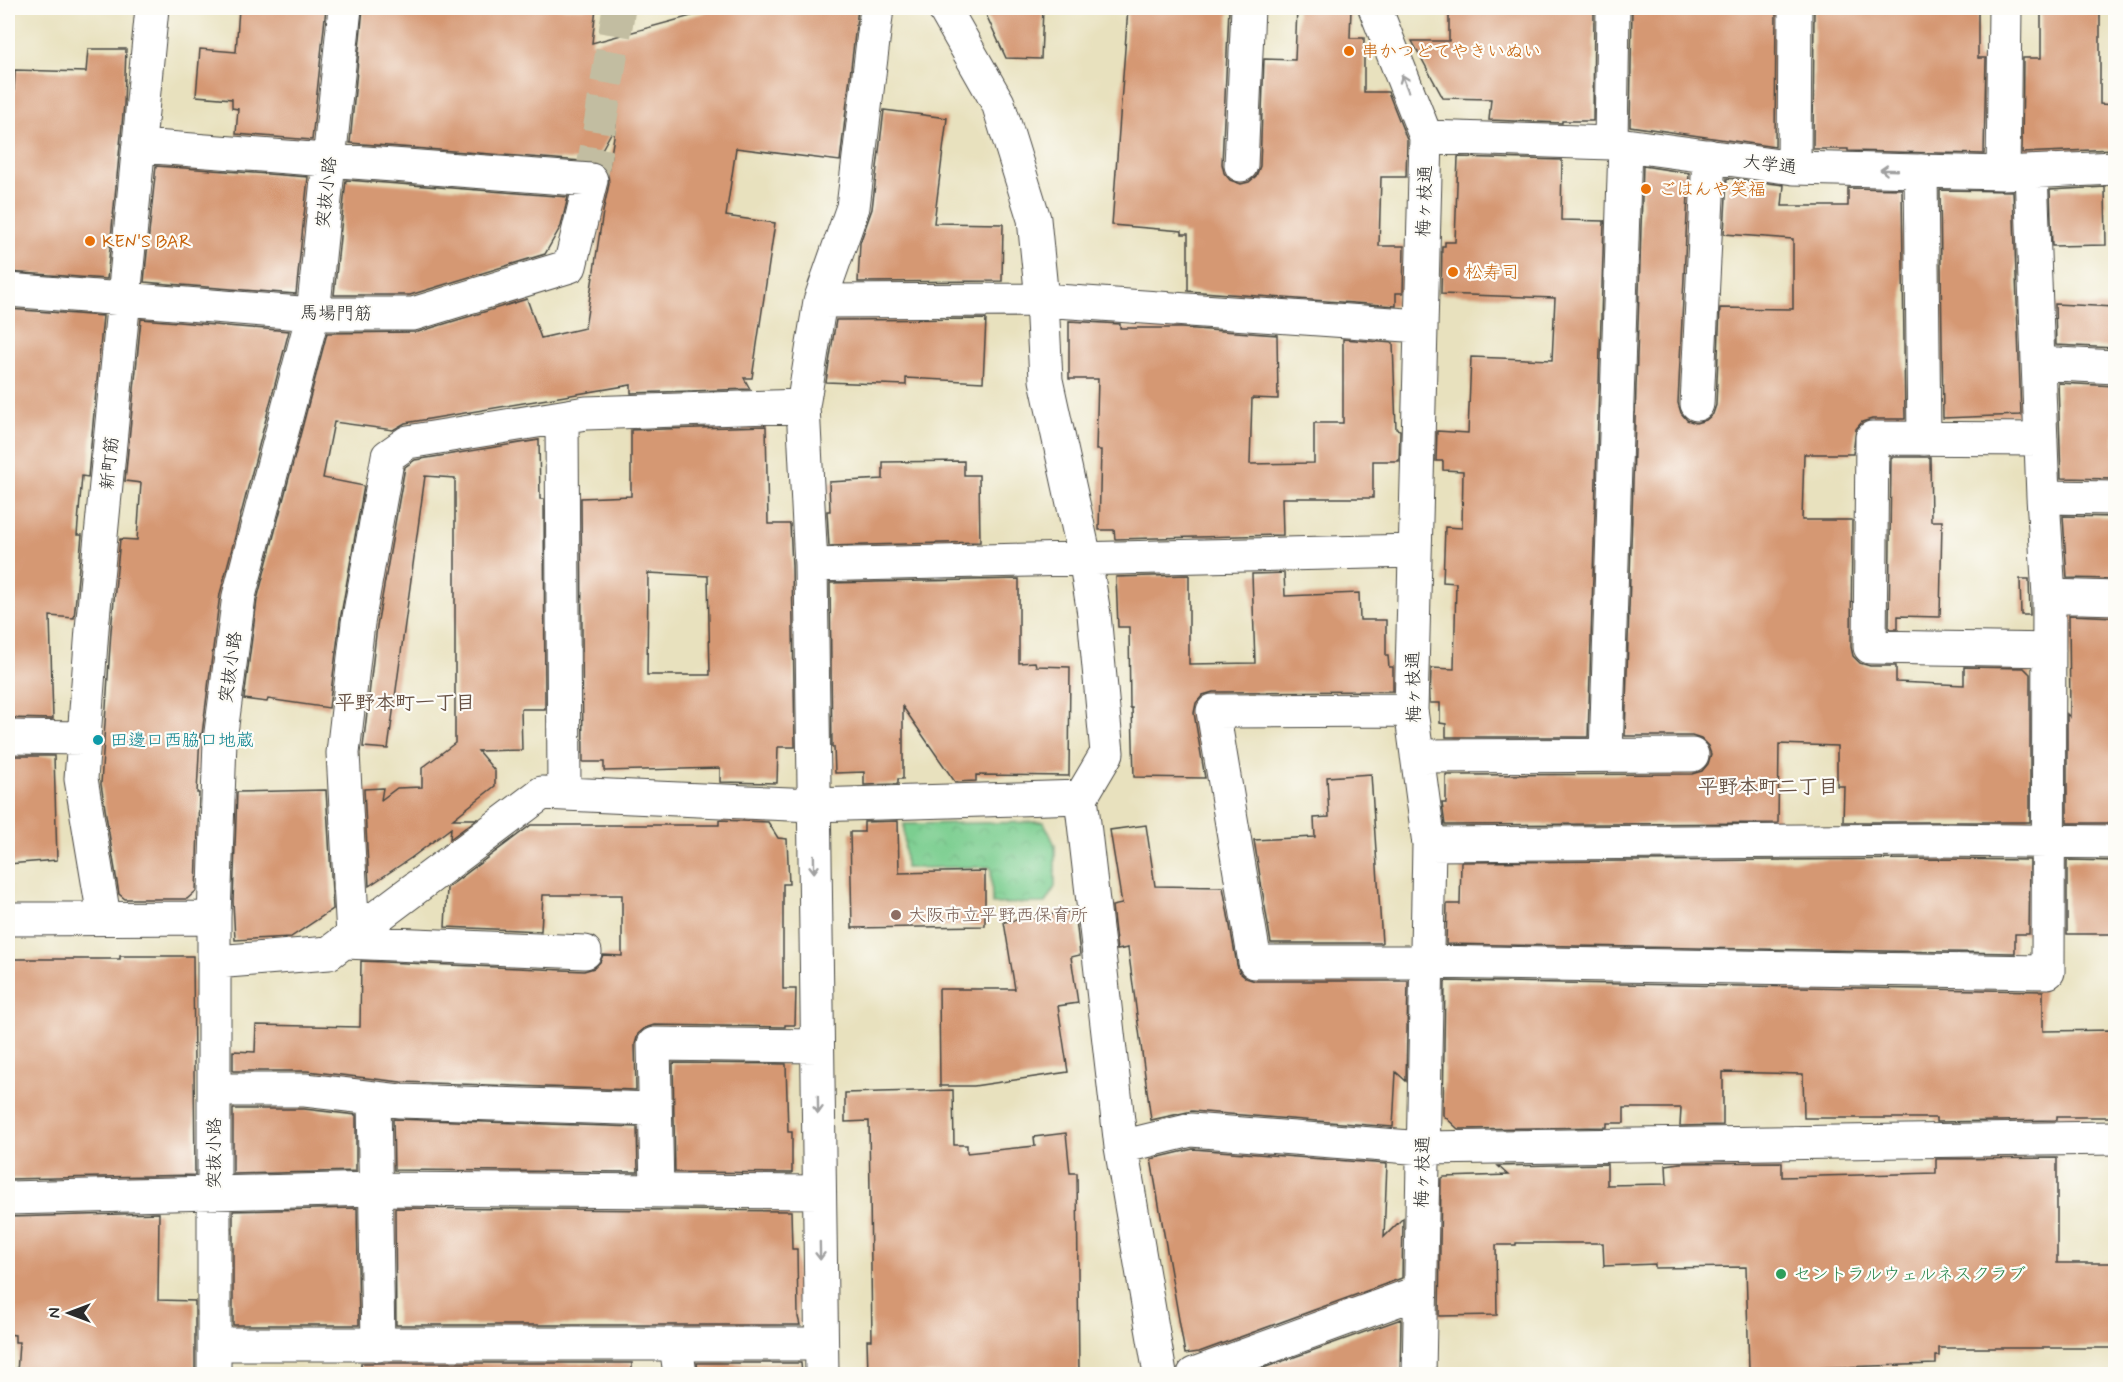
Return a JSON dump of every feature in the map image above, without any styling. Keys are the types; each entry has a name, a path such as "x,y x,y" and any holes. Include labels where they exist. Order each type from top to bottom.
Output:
{"street":[{"name":"新町筋","path":"104,917 81,779 92,629 152,8"},
{"name":"突抜小路","path":"214,1359 214,918 220,740 239,596 313,314 345,8"},
{"path":"214,1359 378,1345 678,1360 822,1359 811,565 803,406 820,301 853,207 878,8"},
{"path":"944,8 998,103 1034,219 1042,300 1046,380 1085,558 1094,614 1107,753 1081,797 1121,1147 1160,1374"},
{"path":"1241,165 1248,8"},
{"name":"梅ヶ枝通","path":"1375,8 1426,137 1411,710 1428,844 1419,1374"},
{"path":"1606,755 1618,144 1613,8"},
{"path":"1794,168 1795,8"},
{"path":"1411,710 1213,711 1255,962 1426,962 2048,972 2049,596 2038,363 2017,173 2005,8"},
{"name":"大学通","path":"1426,137 1618,144 1794,168 2017,173 2115,168"},
{"path":"140,146 329,160"},
{"path":"1697,404 1709,156"},
{"name":"馬場門筋","path":"8,290 313,314 413,314 570,266 591,180 329,160"},
{"path":"1921,171 1924,439"},
{"path":"820,301 1042,300 1421,326"},
{"path":"2038,363 2115,368"},
{"path":"349,939 343,753 358,622 388,456 408,442 586,413 803,406"},
{"path":"562,417 564,794"},
{"path":"2041,439 1872,438 1870,647 2049,650"},
{"path":"2043,497 2115,498"},
{"path":"811,565 1415,551"},
{"path":"2049,596 2115,598"},
{"path":"8,737 84,738"},
{"path":"1417,756 1692,755"},
{"path":"214,962 329,953 542,793 813,805 1081,797"},
{"path":"1428,844 1937,840 2115,842"},
{"path":"8,919 214,918"},
{"path":"349,939 585,952"},
{"path":"657,1191 654,1044 817,1046"},
{"path":"214,1090 305,1090 400,1101 654,1109"},
{"path":"374,1098 378,1345"},
{"path":"1121,1147 1191,1130 1423,1148 2115,1138"},
{"path":"8,1198 375,1189 819,1192"},
{"path":"1194,1374 1419,1292"}],"green space":[{"path":"1044,822 1055,845 1055,887 1045,903 992,904 991,867 905,868 904,824"}],"building":[{"path":"239,8 326,8 312,140 236,134 238,109 232,108 232,99 196,96 200,49 236,52"},
{"path":"363,8 596,8 592,43 706,12 707,8 858,8 840,161 736,148 726,216 775,223 752,378 744,378 750,389 631,393 631,385 405,423 393,430 334,422 323,478 364,486 340,620 329,708 268,699 267,702 244,699 257,600 327,333 418,332 527,299 541,338 585,328 609,184 608,173 616,124 595,162 350,143"},
{"path":"983,8 1043,8 1041,59 1006,58"},
{"path":"1128,8 1229,8 1222,164 1224,173 1230,180 1241,184 1249,182 1256,176 1260,166 1264,59 1295,60 1297,8 1351,8 1350,38 1364,38 1364,92 1388,92 1407,140 1406,177 1381,177 1379,246 1404,246 1403,293 1396,293 1396,306 1188,291 1188,234 1182,234 1182,231 1112,225"},
{"path":"1449,8 1594,8 1593,121 1562,121 1562,123 1489,120 1491,99 1443,98 1412,41 1449,41"},
{"path":"1632,8 1776,8 1775,147 1630,126"},
{"path":"1814,8 1978,8 1978,58 1986,58 1984,154 1813,149"},
{"path":"2041,12 2100,12 2100,104 2115,105 2115,149 2022,153 2023,58 2041,58"},
{"path":"88,49 126,49 124,104 107,279 8,272 8,218 15,70 86,72"},
{"path":"884,110 947,118 934,223 1003,224 1002,281 858,282 860,243 872,209"},
{"path":"1458,157 1562,160 1561,220 1604,221 1588,737 1446,737 1446,724 1440,723 1440,703 1430,703 1431,668 1454,669 1456,583 1443,582 1445,527 1462,528 1463,471 1443,470 1443,461 1436,461 1437,431 1468,433 1471,357 1552,360 1555,298 1441,294 1442,246 1445,246 1445,242 1455,242"},
{"path":"156,166 308,177 296,294 144,282"},
{"path":"1643,166 1689,173 1678,403 1681,413 1687,420 1696,423 1706,420 1713,414 1716,405 1720,308 1793,309 1793,239 1724,234 1727,178 1784,185 1782,206 1848,206 1848,188 1902,189 1905,419 1872,419 1862,422 1856,429 1853,454 1804,454 1802,520 1852,520 1851,647 1853,656 1860,663 1870,666 1896,666 1896,682 1964,685 1964,667 2024,668 2030,674 2030,822 1843,822 1844,786 1837,786 1837,746 1779,744 1778,823 1445,825 1442,803 1446,803 1446,775 1692,774 1702,771 1708,764 1711,754 1708,746 1701,739 1692,736 1625,736"},
{"path":"346,180 568,197 561,226 545,254 410,295 334,295"},
{"path":"2105,187 2106,245 2052,246 2050,190"},
{"path":"1940,190 2013,191 2021,415 1943,418"},
{"path":"2055,304 2115,307 2115,348 2056,345"},
{"path":"8,309 103,316 88,477 82,476 77,535 82,535 74,618 50,616 53,719 8,718"},
{"path":"141,319 289,331 220,594 202,734 200,734 196,891 187,899 125,899 119,894 101,784 111,631 120,539 137,540 141,483 125,481"},
{"path":"986,319 983,382 906,378 906,385 826,382 836,320"},
{"path":"1069,321 1120,324 1120,328 1181,328 1277,335 1278,399 1252,398 1250,464 1314,463 1314,423 1343,423 1343,339 1393,343 1396,429 1400,430 1399,461 1373,461 1373,498 1282,498 1283,535 1115,539 1114,530 1099,530 1101,450 1096,450 1098,379 1069,379"},
{"path":"2058,383 2115,386 2115,479 2061,478"},
{"path":"766,426 768,524 790,524 792,566 795,747 778,747 777,783 720,782 720,768 604,771 604,762 583,762 581,498 631,496 631,430","holes":["648,573 708,576 710,675 647,675"]},
{"path":"539,440 540,499 544,499 545,709 521,709 522,750 478,751 495,771 495,786 453,819 477,819 450,839 451,828 369,886 364,789 383,788 381,800 397,788 422,787 422,768 455,743 455,478 425,476 388,749 363,747 377,626 405,467 415,460"},
{"path":"1891,457 1930,457 1931,521 1942,521 1940,617 1898,616 1898,629 1889,629"},
{"path":"964,461 964,475 979,475 980,542 829,546 827,511 830,511 829,482 883,479 883,462"},
{"path":"2063,516 2115,517 2115,579 2067,578"},
{"path":"1284,573 1285,596 1359,593 1360,620 1386,620 1386,656 1388,656 1389,667 1393,667 1393,691 1213,692 1203,695 1196,703 1194,713 1205,778 1134,777 1129,627 1118,627 1116,577 1189,575 1189,664 1255,663 1252,574"},
{"path":"1019,579 1019,663 1035,662 1036,666 1070,667 1069,776 976,775 976,781 955,782 903,707 903,779 898,779 898,784 864,785 864,772 835,773 834,747 832,747 830,583"},
{"path":"2020,579 2029,579 2030,615 2021,615"},
{"path":"2069,615 2115,617 2115,823 2067,823 2067,714 2070,717"},
{"path":"8,756 54,756 57,860 8,864"},
{"path":"1371,774 1382,943 1271,943 1254,840 1315,837 1314,818 1329,817 1327,777"},
{"path":"326,790 333,909 291,937 235,940 233,901 237,792"},
{"path":"719,820 768,822 778,838 787,839 789,884 783,884 783,989 796,989 795,1025 785,1025 785,1027 654,1025 645,1028 638,1034 635,1044 636,1090 401,1082 307,1071 233,1071 233,1051 255,1052 256,1025 360,1027 361,961 584,971 594,968 603,955 622,956 622,895 543,895 541,931 445,927 447,888 531,825 719,825"},
{"path":"898,821 899,873 985,871 985,926 852,928 850,832 864,832 864,822"},
{"path":"1146,825 1155,886 1223,887 1237,965 1240,973 1246,978 1255,981 1408,981 1406,1081 1396,1072 1393,1127 1192,1111 1151,1120 1128,948 1117,950 1112,906 1122,904 1110,830"},
{"path":"2030,860 2029,934 2015,934 2015,953 1446,944 1447,904 1460,904 1461,862"},
{"path":"2067,860 2115,861 2115,934 2067,934"},
{"path":"1075,911 1080,955 1071,957 1078,1003 1058,1006 1068,1072 974,1086 940,1086 939,989 1015,989 1004,922"},
{"path":"120,956 193,956 195,1175 8,1179 8,959 120,959"},
{"path":"1445,981 2043,991 2043,1031 2115,1030 2115,1117 1936,1122 1936,1118 1804,1118 1803,1074 1723,1072 1723,1125 1680,1126 1681,1108 1624,1108 1624,1123 1607,1123 1607,1127 1458,1129 1443,1115"},
{"path":"673,1063 786,1064 788,1132 792,1132 792,1173 675,1172"},
{"path":"953,1090 954,1145 967,1145 967,1153 1035,1146 1034,1137 1066,1133 1070,1173 1077,1173 1079,1373 868,1374 867,1340 872,1340 869,1121 845,1122 845,1093"},
{"path":"233,1109 304,1109 356,1115 356,1171 233,1174"},
{"path":"393,1119 637,1127 638,1172 394,1170"},
{"path":"1193,1149 1387,1164 1384,1237 1403,1218 1402,1278 1199,1352 1185,1354 1151,1159"},
{"path":"2057,1158 2057,1263 2115,1263 2115,1348 1939,1348 1936,1364 1749,1370 1746,1267 1655,1268 1655,1264 1604,1266 1603,1243 1496,1245 1497,1315 1439,1316 1441,1179 1444,1177 1508,1175 1498,1166 1607,1164 1607,1185 1667,1184 1666,1165 1680,1163 1782,1162 1782,1177 1936,1173 1936,1159"},
{"path":"357,1208 359,1325 233,1325 233,1211"},
{"path":"395,1208 791,1211 792,1249 797,1249 800,1325 396,1325"},
{"path":"159,1213 158,1300 195,1301 195,1374 17,1374 19,1342 15,1342 15,1335 8,1334 8,1217"},
{"path":"1401,1319 1400,1374 1247,1374"},
{"path":"361,1363 632,1363 632,1374 361,1374"},
{"path":"697,1363 801,1363 802,1374 698,1374"}],"tunnel":[{"path":"591,180 619,8"}],"place":[{"name":"串かつどてやきいぬい","path":"1349,51"},
{"name":"ごはんや笑福","path":"1646,189"},
{"name":"KEN'S BAR","path":"90,241"},
{"name":"松寿司","path":"1453,272"},
{"name":"田邊口西脇口地蔵","path":"98,740"},
{"name":"大阪市立平野西保育所","path":"896,915"},
{"name":"セントラルウェルネスクラブ","path":"1781,1274"}],"district":[{"name":"平野本町一丁目","path":"405,702"},
{"name":"平野本町二丁目","path":"1768,786"}]}
